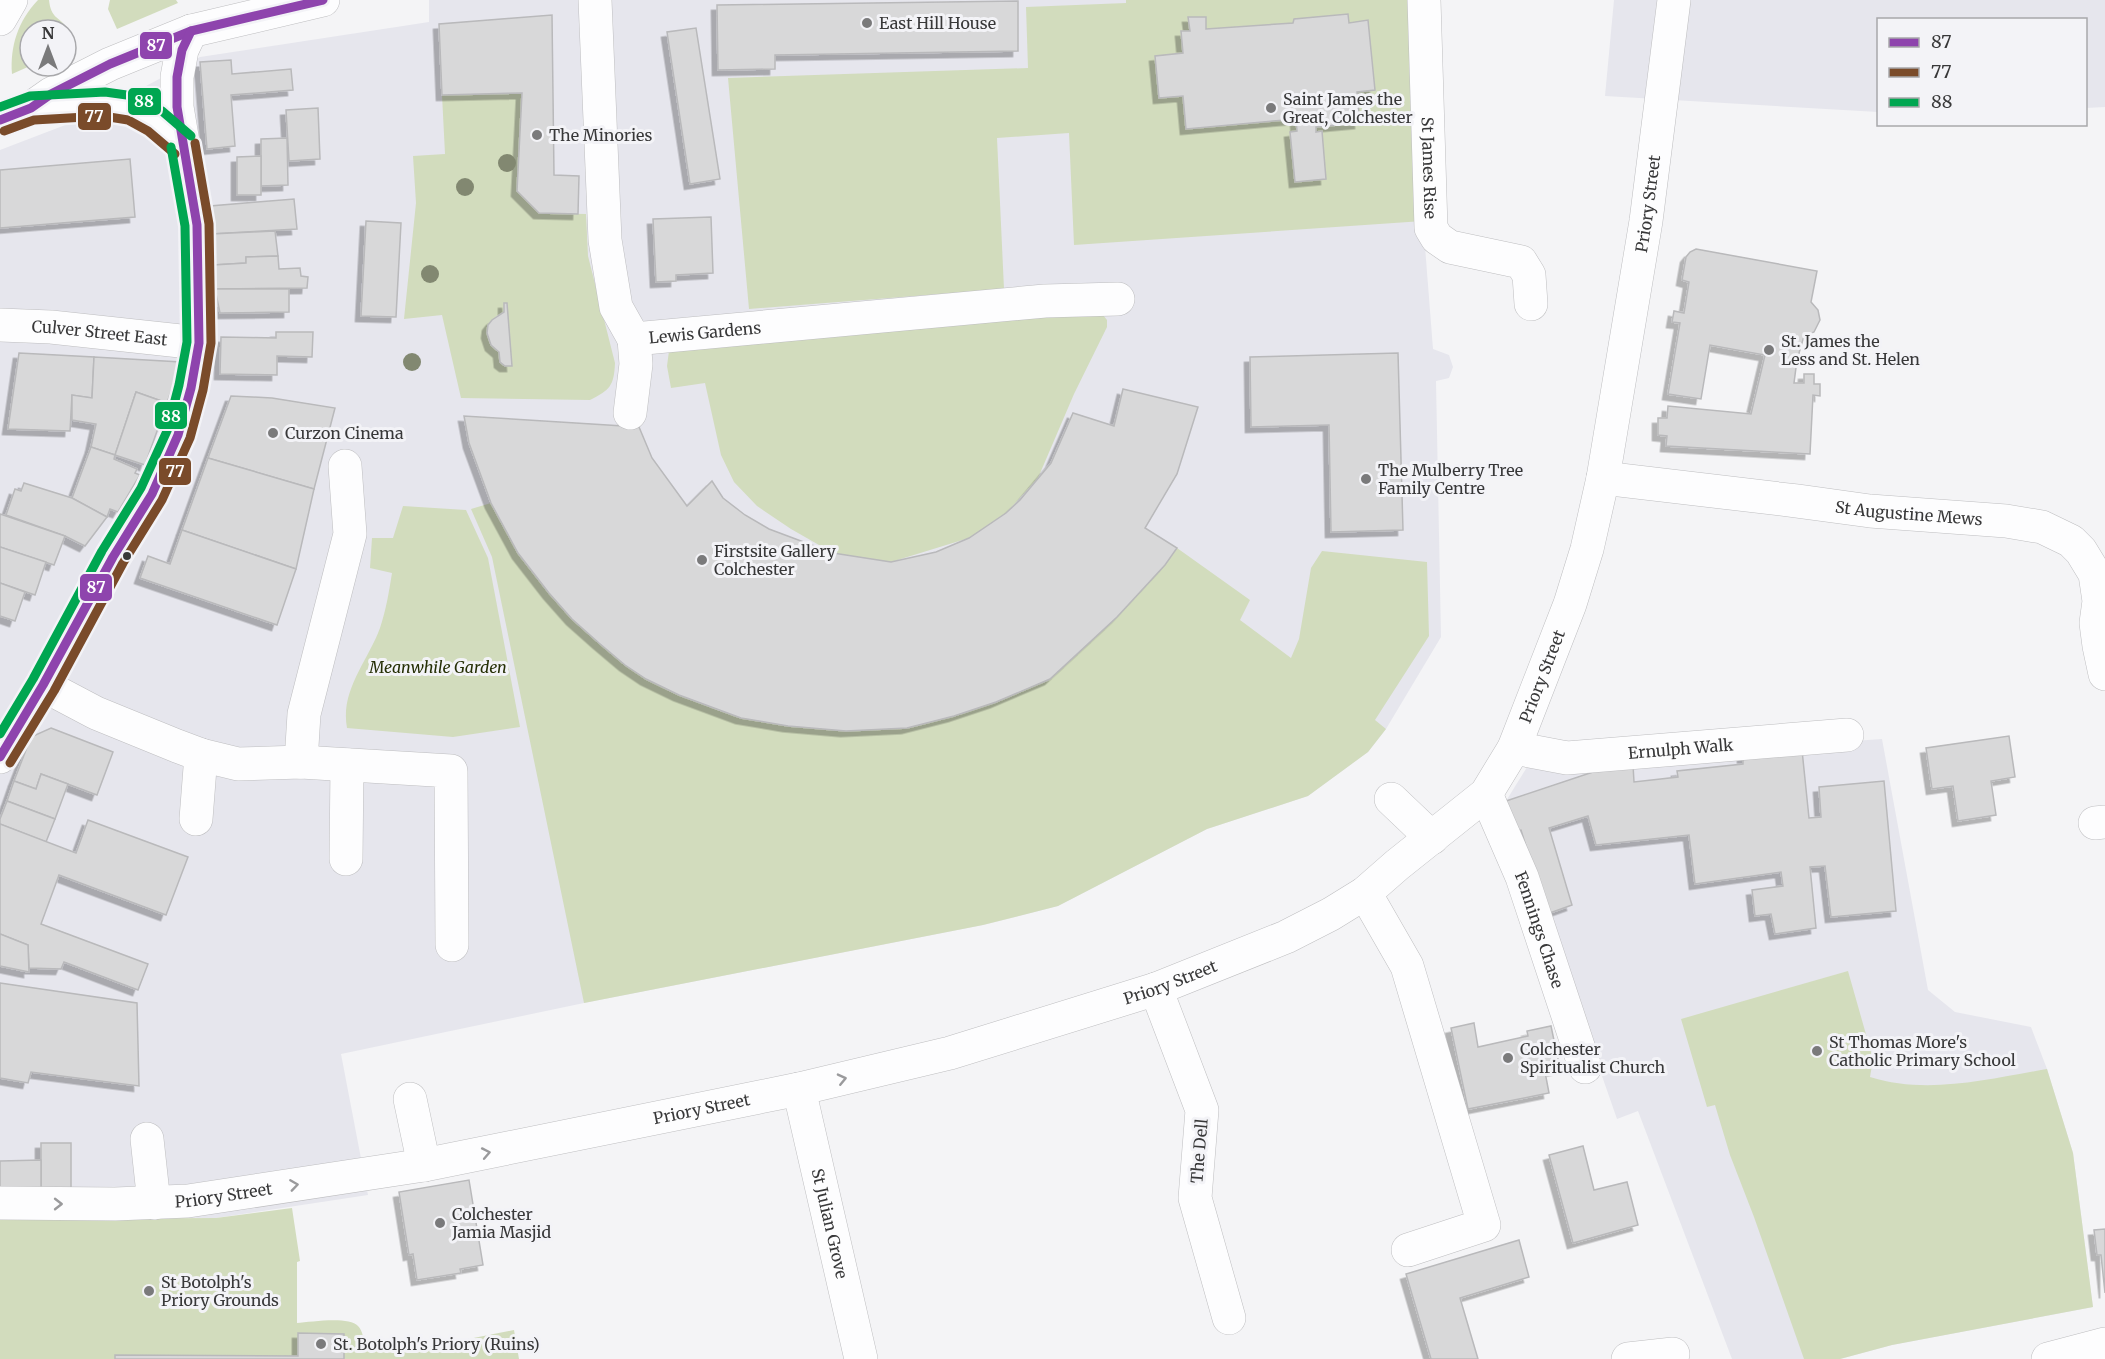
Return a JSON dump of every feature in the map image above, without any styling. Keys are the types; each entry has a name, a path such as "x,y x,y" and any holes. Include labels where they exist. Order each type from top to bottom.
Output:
{"street":[{"path":"0,19 11,0"},
{"path":"0,120 31,108 66,86 110,64 191,31 216,12 273,11 322,0"},
{"name":"Lewis Gardens","path":"596,0 605,240 616,307 634,339 1045,301 1118,298"},
{"name":"St James Rise","path":"1424,0 1431,228 1437,238 1450,247 1521,262 1530,275 1531,304"},
{"name":"Priory Street","path":"0,1203 188,1201 424,1165 799,1089 950,1053 1156,989 1286,937 1331,914 1365,893 1486,794 1514,748 1570,604 1587,549 1603,478 1646,221 1674,0"},
{"path":"0,757 43,685 112,557 152,494 178,435 191,388 199,343 196,225 177,107 177,77 182,50 191,31"},
{"path":"31,108 104,104 132,108 155,121 183,145"},
{"name":"Culver Street East","path":"0,325 51,327 199,343"},
{"path":"630,413 636,364 634,339"},
{"path":"301,762 304,714 350,534 345,466"},
{"name":"St Augustine Mews","path":"1603,478 1870,512 2006,521 2042,527 2071,541 2081,551 2095,574 2099,601 2096,622 2105,674"},
{"path":"43,685 96,713 201,755 238,764 301,762 451,771 452,945"},
{"name":"Ernulph Walk","path":"1514,748 1567,758 1847,735"},
{"path":"196,819 201,755"},
{"path":"346,859 347,765"},
{"name":"Fennings Chase","path":"1486,794 1522,877 1585,1067"},
{"path":"1391,800 1432,838"},
{"path":"1365,893 1407,966 1484,1225 1408,1250"},
{"name":"The Dell","path":"1156,989 1202,1110 1195,1198 1229,1318"},
{"name":"St Julian Grove","path":"799,1089 861,1359"},
{"path":"410,1099 424,1165"},
{"path":"147,1140 154,1203"},
{"path":"2048,1359 2105,1344"},
{"path":"1628,1359 1673,1354"}],"shaded area":[{"path":"429,0 1416,0 1423,221 1433,349 1449,355 1453,367 1449,378 1436,381 1441,637 1386,729 1368,752 1308,796 1207,829 1058,906 983,925 584,1003 341,1054 368,1195 216,1218 0,1219 0,150 94,114 200,57 429,22"},
{"path":"1614,0 2105,0 2105,107 2087,108 2087,18 1877,18 1877,112 1605,96"},
{"name":"St Thomas More's Catholic Primary School","path":"1882,739 1928,990 1955,1012 2031,1027 2047,1069 2073,1153 2093,1307 1892,1345 1840,1359 1732,1359 1638,1111 1617,1119 1506,801 1529,764"}],"green space":[{"path":"38,0 49,0 52,11 57,18 24,18"},
{"path":"110,0 176,0 178,3 117,29 108,9"},
{"path":"1126,0 1416,0 1423,221 1074,245 1069,133 997,138 1004,289 749,309 728,78 1028,68 1026,7 1126,3"},
{"path":"18,31 18,71 12,74 12,54"},
{"path":"522,93 517,191 539,213 586,214 588,256 615,363 610,386 590,400 461,398 442,315 404,319 416,203 413,156 445,154 442,95","holes":["504,312 508,366 501,363 499,352 493,347 488,337 489,325"]},
{"path":"1103,315 1107,320 1107,327 1074,394 1038,478 1006,513 969,538 891,562 833,553 757,506 734,482 721,455 705,383 671,388 667,366 669,351 1007,317"},
{"path":"491,503 518,553 572,619 679,695 720,711 814,728 881,729 953,716 1024,690 1165,565 1177,548 1250,600 1240,620 1291,658 1299,639 1311,568 1322,551 1427,562 1429,636 1375,720 1386,729 1368,752 1308,796 1207,829 1058,906 983,925 584,1003 492,557 471,509"},
{"name":"Meanwhile Garden","path":"403,506 466,510 488,558 520,727 453,737 347,728 346,714 351,688 380,628 392,573 370,568 372,538 393,538"},
{"path":"1848,971 1873,1059 1870,1077 1914,1085 1936,1085 1981,1081 2047,1069 2073,1153 2093,1307 1892,1345 1840,1359 1804,1359 1730,1155 1715,1105 1707,1107 1681,1019"},
{"name":"St Botolph's Priory Grounds","path":"292,1208 300,1261 297,1262 297,1323 347,1321 360,1328 365,1348 411,1342 413,1350 514,1330 519,1359 0,1359 0,1219 216,1218"}],"building":[{"name":"East Hill House","path":"1018,1 1018,51 775,55 775,69 718,70 717,5"},
{"name":"Saint James the Great, Colchester","path":"1348,14 1349,23 1368,20 1375,90 1357,92 1360,123 1316,127 1316,132 1322,131 1326,179 1295,182 1290,132 1297,131 1296,119 1186,129 1183,96 1159,98 1155,56 1183,53 1181,31 1190,31 1188,17 1206,17 1206,29 1293,23 1294,19"},
{"name":"The Minories","path":"552,15 554,175 579,176 578,214 539,213 517,191 522,93 442,95 439,24"},
{"path":"696,28 720,179 690,184 667,32"},
{"path":"231,60 232,74 291,69 293,90 231,95 235,146 207,149 200,62"},
{"path":"318,108 320,159 289,161 286,110"},
{"path":"287,138 288,185 261,186 261,139"},
{"path":"261,156 261,195 237,195 237,157"},
{"path":"130,159 135,217 0,228 0,170"},
{"path":"294,199 297,229 211,234 210,206"},
{"path":"711,217 713,273 676,275 676,281 656,282 653,219"},
{"path":"366,221 401,223 396,317 361,316"},
{"path":"275,231 278,256 246,257 246,263 213,265 211,234"},
{"name":"St. James the Less and St. Helen","path":"1696,249 1817,271 1811,302 1818,310 1820,320 1814,332 1804,336 1797,360 1794,383 1804,383 1804,374 1814,374 1814,384 1820,384 1820,396 1813,395 1810,454 1666,446 1667,436 1658,435 1658,418 1667,418 1668,406 1751,414 1765,355 1710,345 1701,399 1668,394 1680,323 1672,322 1674,311 1684,313 1689,282 1682,280 1686,257"},
{"path":"278,256 279,269 300,268 301,276 308,277 307,288 215,289 213,265 246,263 246,257"},
{"path":"215,289 289,289 289,312 220,313"},
{"path":"504,303 507,303 512,366 505,366 500,362 499,352 491,345 487,333 488,325 492,320 504,312"},
{"path":"276,332 313,332 312,357 277,356 277,375 220,374 221,337 276,338"},
{"path":"19,353 94,357 92,398 72,395 70,431 8,429"},
{"name":"The Mulberry Tree Family Centre","path":"1398,353 1403,530 1331,532 1329,425 1251,427 1250,357"},
{"path":"94,357 181,362 167,403 136,392 115,455 91,447 96,424 72,420 72,395 92,398"},
{"name":"Firstsite Gallery Colchester","path":"1123,389 1198,407 1177,474 1145,528 1177,548 1165,565 1117,617 1050,679 996,702 907,728 846,731 788,726 741,718 679,695 646,679 625,665 572,619 518,553 491,503 469,443 464,416 639,427 652,458 687,506 712,481 723,498 745,515 769,529 833,553 891,562 936,552 969,538 1006,513 1051,463 1073,413 1114,426"},
{"path":"136,392 167,403 145,465 115,455"},
{"name":"Curzon Cinema","path":"231,396 272,398 335,408 314,489 208,458"},
{"path":"91,447 115,455 114,459 137,469 135,473 140,475 118,512 110,509 107,517 72,498"},
{"path":"208,458 314,489 296,569 182,530"},
{"path":"24,483 72,498 107,517 85,546 65,536 6,515 15,489 21,491"},
{"path":"0,514 65,536 54,565 0,547"},
{"path":"182,530 296,569 277,625 140,578 148,556 170,564"},
{"path":"0,547 46,562 35,595 0,583"},
{"path":"0,583 25,592 15,621 0,616"},
{"path":"51,728 113,752 97,795 41,774 36,789 14,781 31,737"},
{"path":"2009,736 2015,777 1991,781 1996,815 1958,821 1953,786 1932,789 1926,748"},
{"path":"1802,750 1809,818 1821,817 1819,787 1884,781 1896,911 1831,917 1825,866 1810,867 1816,928 1775,934 1771,914 1755,916 1752,890 1783,886 1781,872 1695,884 1689,835 1596,845 1588,816 1549,828 1572,905 1547,914 1521,830 1515,831 1506,801 1605,768 1633,765 1634,782 1678,777 1677,771 1743,764 1743,755"},
{"path":"41,774 68,784 55,819 7,801 14,781 36,789"},
{"path":"7,801 55,819 46,842 0,824"},
{"path":"88,820 188,857 166,915 59,875 41,924 148,964 138,990 64,962 61,969 29,968 28,945 0,934 0,824 76,853"},
{"path":"0,934 28,945 29,972 0,966"},
{"path":"0,983 137,1003 139,1086 31,1072 28,1083 0,1078"},
{"name":"Colchester Spiritualist Church","path":"1474,1023 1478,1047 1528,1036 1527,1031 1551,1026 1560,1069 1545,1072 1549,1093 1468,1109 1451,1028"},
{"path":"41,1143 71,1143 71,1192 41,1190"},
{"path":"1583,1146 1594,1190 1627,1182 1638,1225 1573,1243 1549,1155"},
{"path":"41,1160 41,1190 0,1190 0,1161"},
{"name":"Colchester Jamia Masjid","path":"469,1180 483,1265 460,1269 461,1273 417,1280 413,1254 409,1255 399,1192"},
{"path":"2105,1229 2105,1293 2101,1255 2097,1255 2094,1230"},
{"path":"1519,1240 1529,1277 1460,1298 1478,1359 1431,1359 1406,1274"},
{"name":"St. Botolph's Priory (Ruins)","path":"298,1333 344,1334 344,1359 115,1359 115,1355 298,1356"}],"transit line":[{"name":"87","path":"0,120 31,108 51,94 110,64 191,31 323,0"},
{"name":"87","path":"0,757 43,685 113,557 152,494 178,435 191,388 199,343 197,225 177,107 177,77 182,50 191,31"},
{"name":"88","path":"0,107 30,96 105,92 134,96 162,111 191,136"},
{"name":"77","path":"4,131 34,120 103,116 128,120 148,131 175,154"},
{"name":"77","path":"10,763 54,691 123,563 162,500 190,438 203,390 211,343 209,224 195,143"},
{"name":"88","path":"0,734 33,679 102,551 141,488 167,431 187,342 185,226 171,147"}],"place":[{"name":"East Hill House","path":"867,23"},
{"name":"Saint James the Great, Colchester","path":"1271,108"},
{"name":"The Minories","path":"537,135"},
{"name":"St. James the Less and St. Helen","path":"1769,350"},
{"name":"Curzon Cinema","path":"273,433"},
{"name":"The Mulberry Tree Family Centre","path":"1366,479"},
{"name":"Firstsite Gallery Colchester","path":"702,560"},
{"name":"St Thomas More's Catholic Primary School","path":"1817,1051"},
{"name":"Colchester Spiritualist Church","path":"1508,1058"},
{"name":"Colchester Jamia Masjid","path":"440,1223"},
{"name":"St Botolph's Priory Grounds","path":"149,1291"},
{"name":"St. Botolph's Priory (Ruins)","path":"321,1344"}]}
